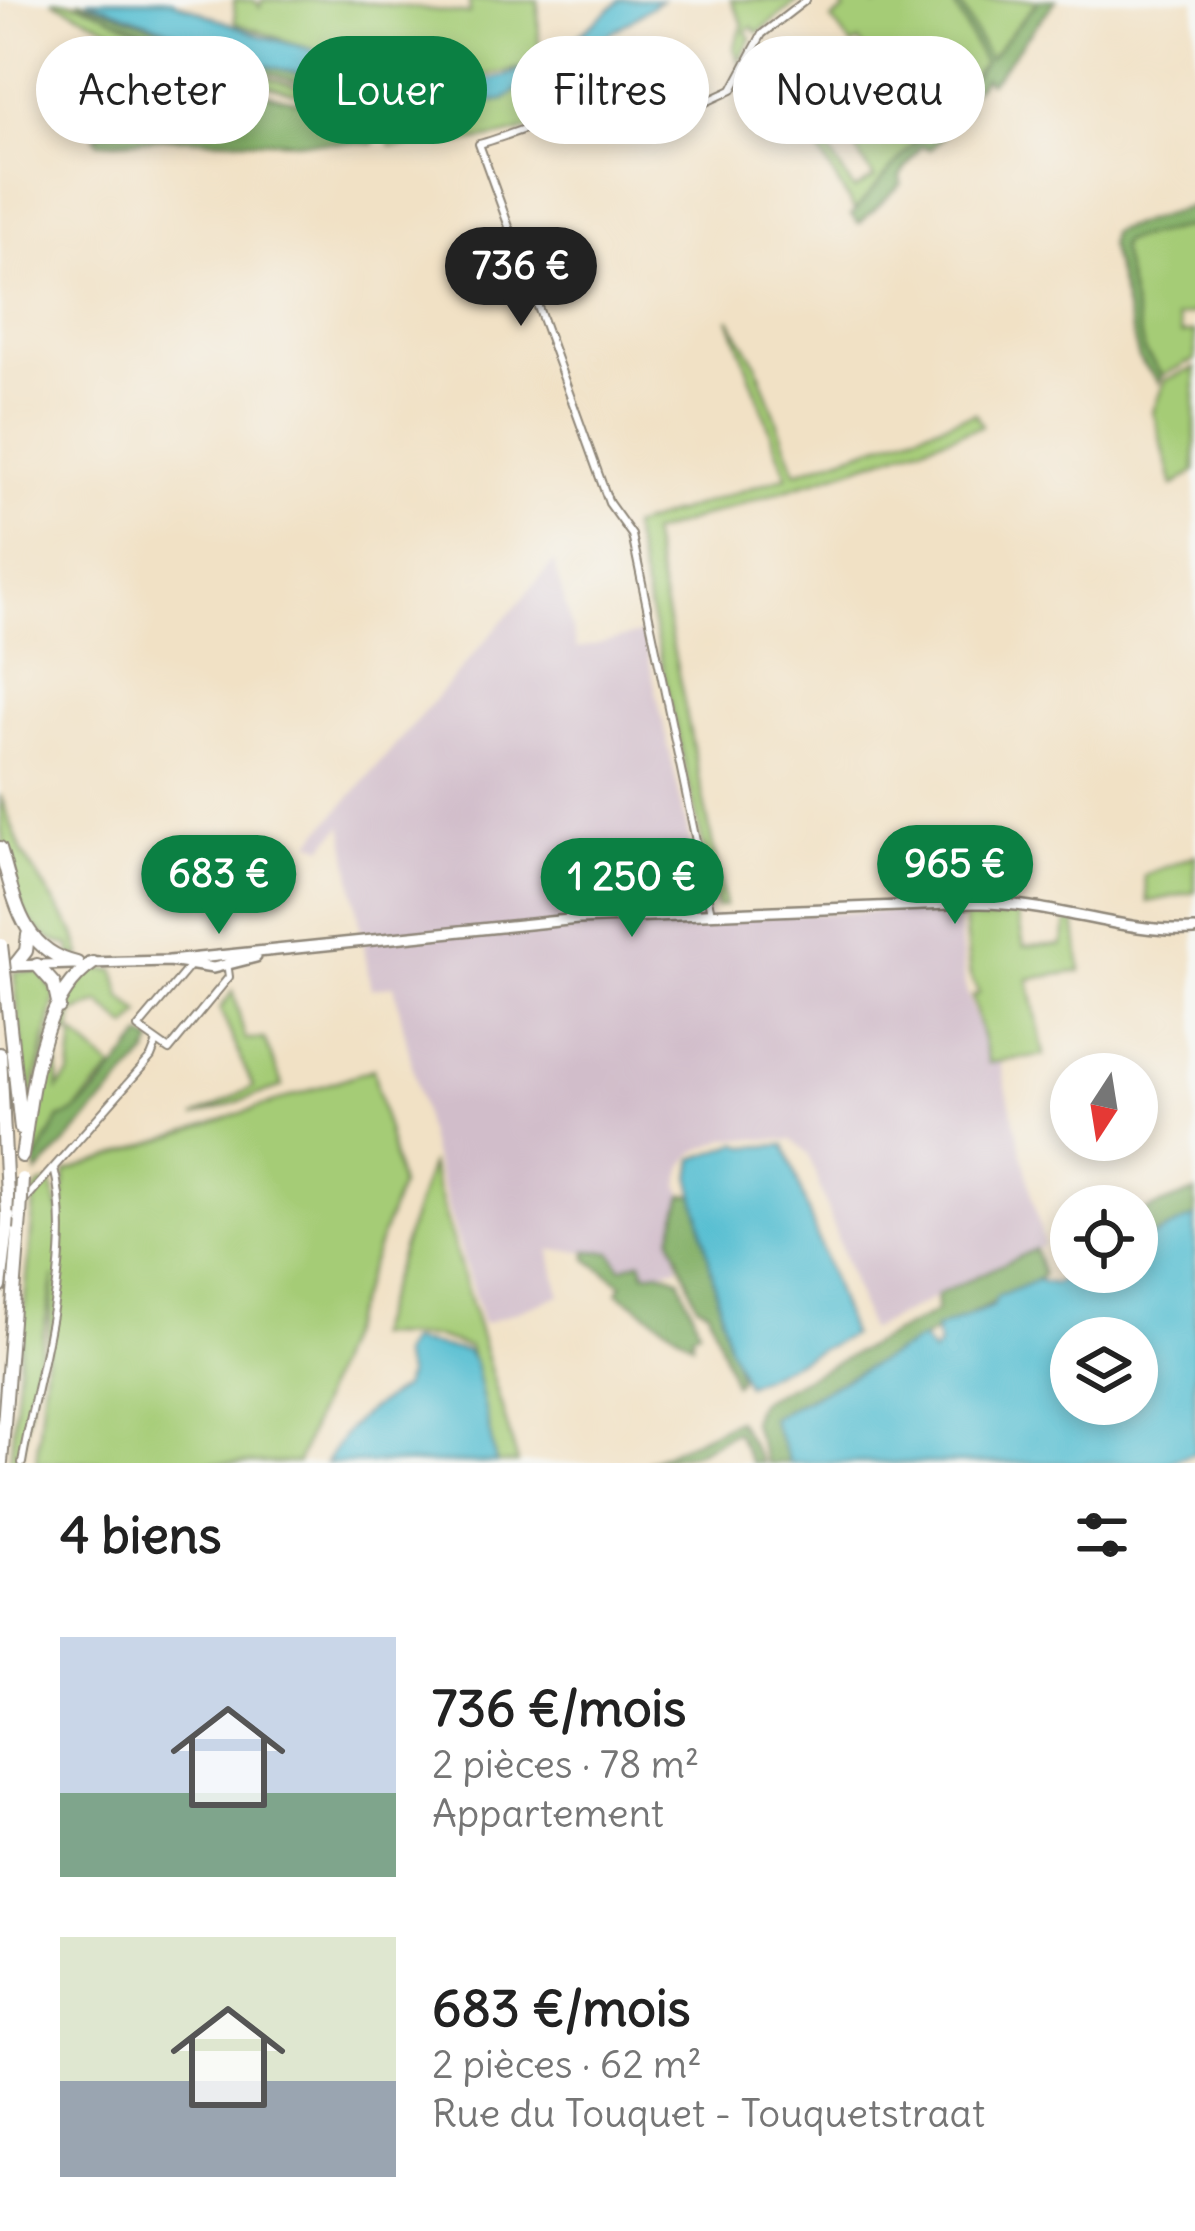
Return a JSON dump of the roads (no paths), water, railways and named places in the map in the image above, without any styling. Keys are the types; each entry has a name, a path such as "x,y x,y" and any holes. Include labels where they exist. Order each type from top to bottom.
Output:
{"highway":[{"path":"0,848 28,934 26,951 16,965"},
{"path":"28,934 50,956 77,963"},
{"path":"0,1287 9,1222 22,1179 1,941"},
{"path":"22,1156 35,1081 59,1008 74,979 93,963"},
{"path":"37,965 54,984 59,1008"},
{"path":"0,1054 3,1187 9,1222 1,1463"}],"main road":[{"path":"173,960 190,966 228,963 265,954 552,921 998,903 1064,910 1151,930 1195,930"},
{"path":"2,973 16,965 228,963"}],"street":[{"path":"711,915 632,535 609,503 479,144 522,134 577,107 588,110 606,131 645,130 669,121 732,90 762,34 806,0"},
{"path":"190,966 138,1028 169,1050 229,977 228,963"},
{"path":"9,1222 151,1058 157,1042"},
{"path":"22,1463 62,1240 54,1168"}],"water":[{"path":"87,0 171,0 260,36 185,36"},
{"path":"621,0 661,0 607,36 577,36"},
{"path":"269,38 293,44 293,72 269,66"},
{"path":"511,74 511,95 487,102 487,79"},
{"path":"738,1143 747,1147 785,1145 851,1335 746,1385 728,1345 691,1179 694,1159"},
{"path":"1195,1217 1195,1453 1167,1463 790,1463 771,1418 922,1339 933,1354 939,1346 935,1329 993,1306 997,1297 1037,1280 1050,1283 1050,1293 1158,1293 1158,1234"},
{"path":"408,1341 467,1351 475,1363 496,1463 326,1463 358,1419 402,1388 407,1376 400,1356"}]}
